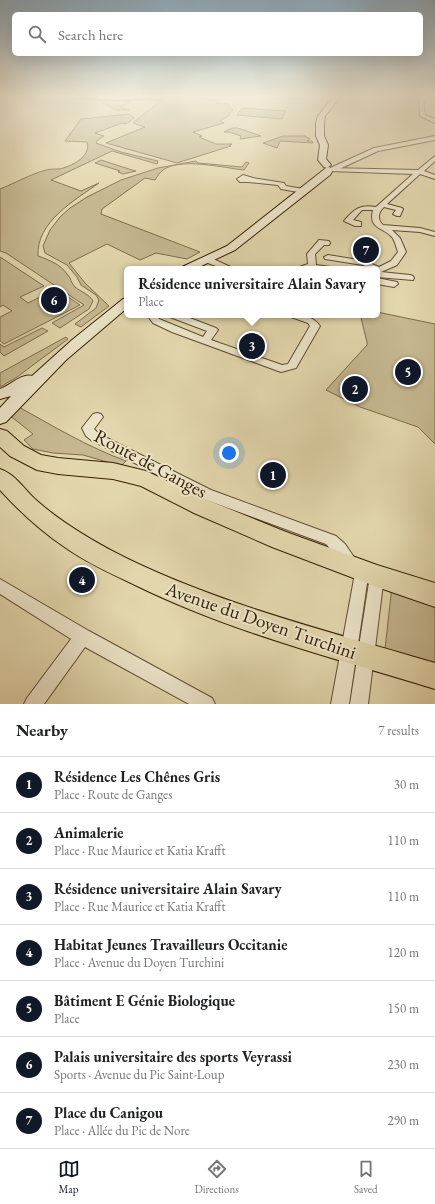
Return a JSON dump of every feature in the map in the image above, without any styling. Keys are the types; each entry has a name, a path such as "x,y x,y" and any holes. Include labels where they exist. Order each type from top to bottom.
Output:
{"main road":[{"path":"193,266 231,248 327,173 327,167 317,148 321,137 321,130"},
{"path":"0,418 53,363 104,319 124,304"},
{"path":"0,394 11,391 53,363"},
{"name":"Route de Ganges","path":"0,436 17,451 37,462 58,466 113,471 146,479 226,510 280,540 435,595"},
{"name":"Avenue du Doyen Turchini","path":"0,477 29,507 74,541 119,566 172,591 243,618 435,676"}],"street":[{"path":"341,166 364,155 393,147 435,139"},
{"path":"380,270 394,263 402,252 395,237 380,227 376,220 379,207 435,158"},
{"path":"327,167 350,161"},
{"path":"327,167 341,166 352,170"},
{"path":"327,167 352,170 420,172 435,169"},
{"path":"420,172 435,177"},
{"path":"250,180 282,184 282,188 286,189 304,190"},
{"path":"358,224 348,221 361,207 379,207 400,210 397,214"},
{"path":"380,227 420,230 435,234"},
{"path":"312,266 311,254 322,242 326,243"},
{"path":"328,257 365,263 370,266"},
{"path":"208,260 223,266"},
{"path":"380,272 410,278"},
{"path":"380,282 394,284"},
{"path":"154,318 156,321 205,341 280,369 292,366 315,326 311,321 302,318"},
{"path":"181,318 213,330 205,341"},
{"name":"Route de Ganges","path":"97,416 88,428 90,433 206,494 226,510"},
{"path":"359,704 356,652 364,571"},
{"path":"0,586 83,637 206,704"},
{"path":"33,704 83,637"},
{"path":"340,704 356,652"}],"shaded area":[{"path":"73,130 103,130 95,133 104,136 96,143 121,152 158,161 157,164 112,151 51,180 81,191 99,183 79,197 50,222 43,233 39,244 38,256 58,265 75,287 93,301 89,309 60,328 52,323 84,305 6,253 0,251 0,189 40,172 64,168 74,164 83,157 88,147 87,142 65,141"},
{"path":"138,130 200,130 193,132 202,136 199,137 216,144 232,144 229,145 231,146 177,163 106,143"},
{"path":"228,130 243,130 261,136 240,139 241,136 224,132"},
{"path":"283,136 305,136 310,139 307,141 312,141 313,143 280,141 277,148 263,143"},
{"path":"101,160 136,171 123,174 118,172 120,171 95,163"},
{"path":"196,161 198,163 242,167 246,162 249,163 244,170 203,164 180,164 171,166 162,171 155,180 145,178 102,209 101,214 200,252 187,259 156,253 140,260 107,244 69,263 85,283 109,306 81,327 75,324 96,308 99,300 96,295 81,285 77,277 67,265 45,253 43,246 50,230 60,217 70,208 87,197 121,180 158,168"},
{"path":"0,257 44,286 20,297 28,303 56,289 80,305 4,344 0,341 0,317 12,311 3,305 0,307"},
{"path":"380,313 435,324 435,444 418,427 360,407 326,390 367,345 361,318 380,318"},
{"path":"42,328 48,331 4,356 0,352 0,344 4,347"},
{"path":"66,337 68,339 17,377 0,387 0,373"},
{"path":"17,406 84,443 126,461 121,466 83,455 53,453 33,449 24,440 33,434 8,414"},
{"path":"392,586 435,601 435,662 385,649"}],"place":[{"name":"Place du Canigou","path":"366,250"},
{"name":"Palais universitaire des sports Veyrassi","path":"54,300"},
{"name":"Résidence universitaire Alain Savary","path":"252,346"},
{"name":"Bâtiment E Génie Biologique","path":"408,372"},
{"name":"Animalerie","path":"355,389"},
{"name":"Résidence Les Chênes Gris","path":"273,475"},
{"name":"Habitat Jeunes Travailleurs Occitanie","path":"82,580"}]}
